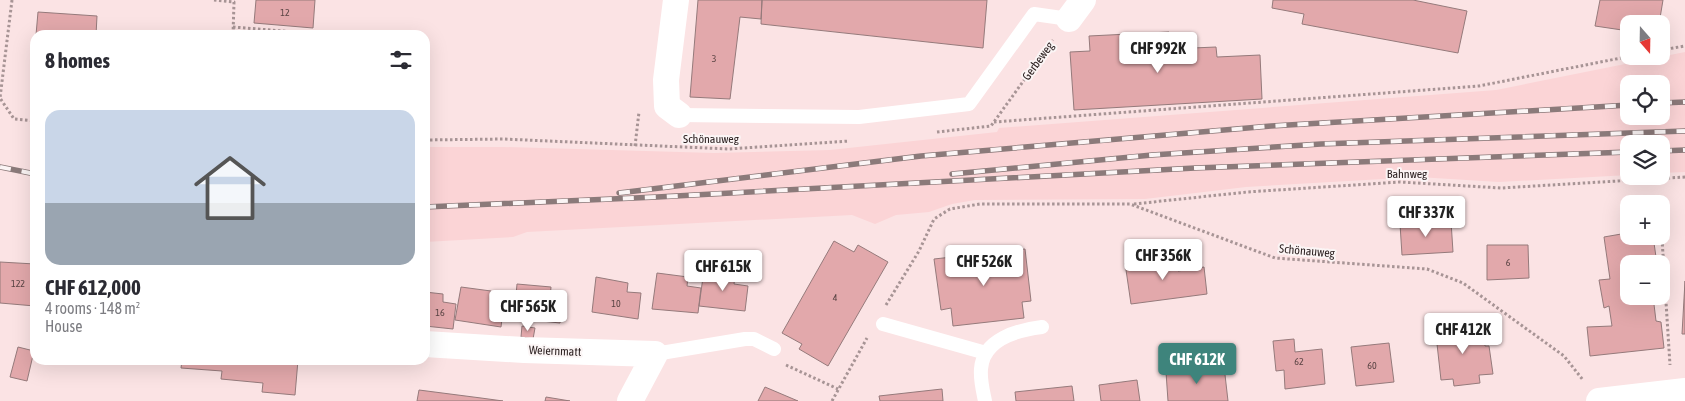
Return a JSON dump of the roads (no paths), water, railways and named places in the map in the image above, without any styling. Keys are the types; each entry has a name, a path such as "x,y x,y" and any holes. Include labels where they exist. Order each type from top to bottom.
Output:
{"street":[{"path":"676,0 666,80 667,106 679,115"},
{"name":"Weiernmatt","path":"430,344 524,350 655,354"},
{"path":"630,401 655,354"},
{"path":"1592,393 1678,392"}],"lane":[{"path":"679,115 859,117 970,104 1034,14 1076,10"},
{"path":"883,324 986,353"},
{"path":"985,401 981,369 986,353 996,343 1011,334 1042,327"},
{"name":"Weiernmatt","path":"655,354 745,339 754,339 774,349"}],"railway":[{"path":"1670,103 1685,102"},
{"path":"619,193 921,156 1271,126 1620,106"},
{"path":"952,174 1152,155 1321,144 1685,131"},
{"path":"1670,151 1685,150"},
{"path":"430,207 657,197 1195,168 1620,152"},
{"path":"0,167 30,173"}]}
